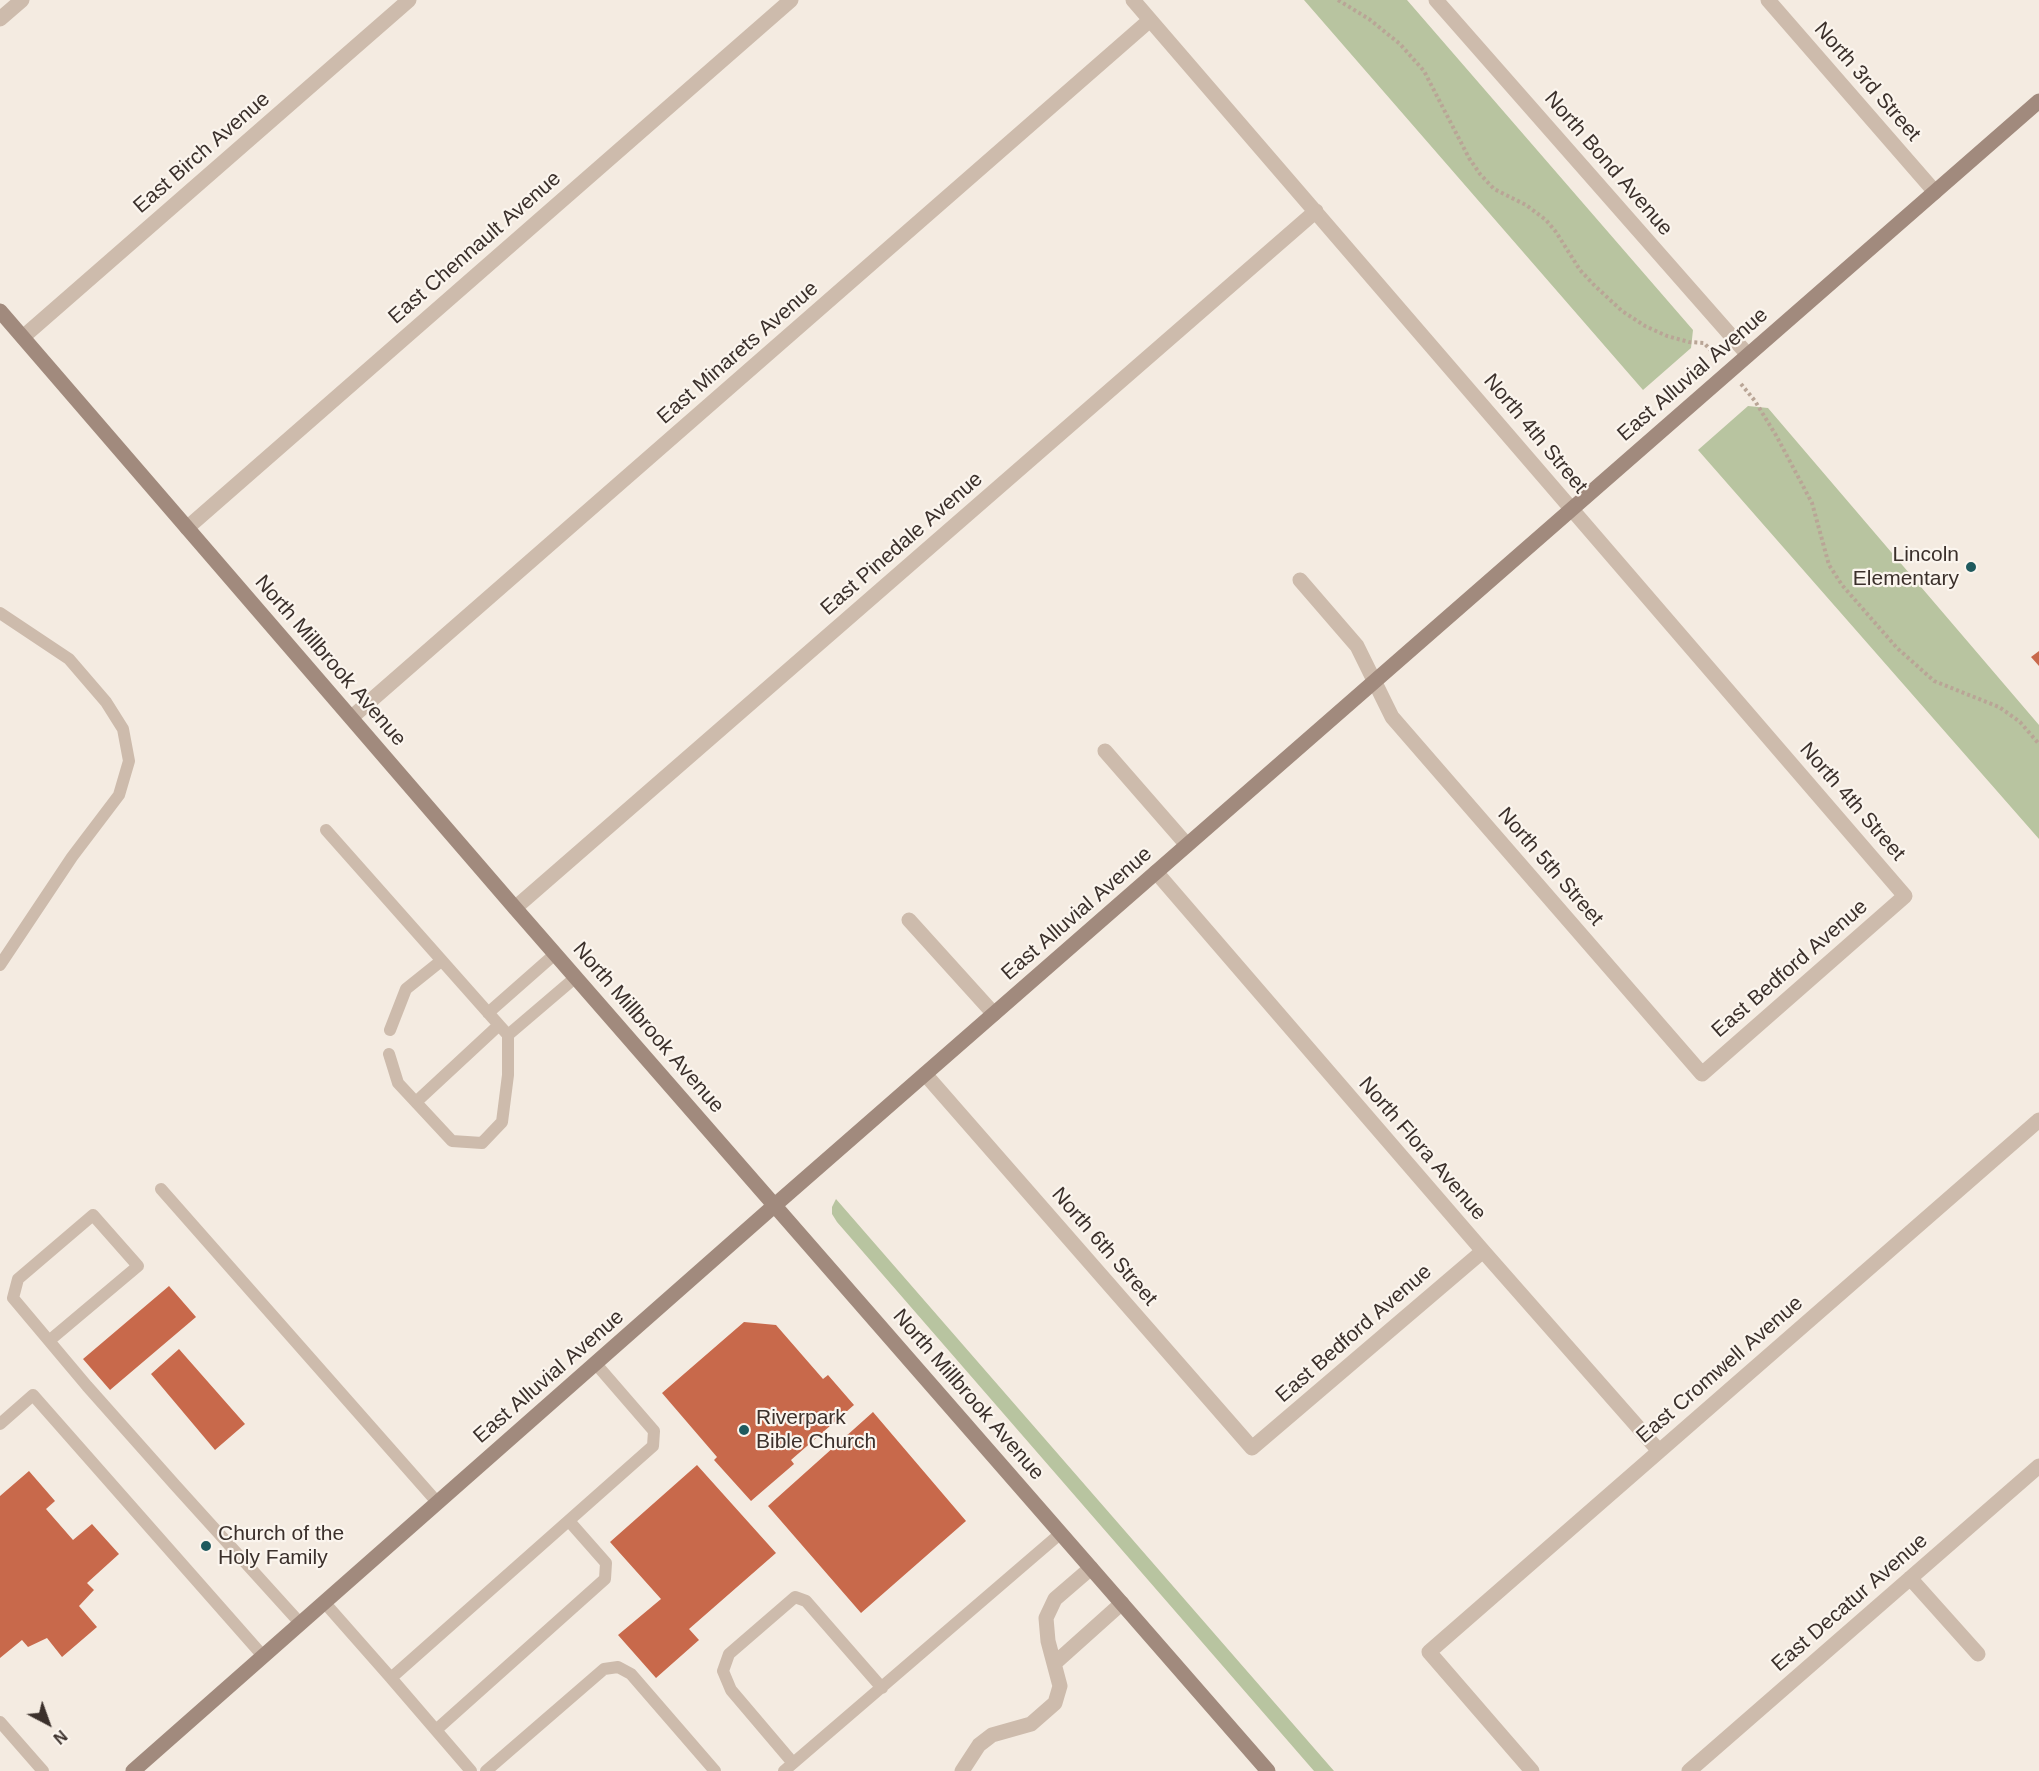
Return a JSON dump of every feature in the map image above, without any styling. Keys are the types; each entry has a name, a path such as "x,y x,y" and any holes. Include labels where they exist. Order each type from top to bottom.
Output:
{"main road":[{"name":"East Alluvial Avenue","path":"133,1771 775,1205 2039,101"},
{"name":"North Millbrook Avenue","path":"0,311 515,908 1268,1771"}],"street":[{"path":"0,19 22,0"},
{"name":"East Birch Avenue","path":"23,338 409,0"},
{"name":"East Chennault Avenue","path":"187,528 791,0"},
{"name":"North 4th Street","path":"1134,0 1905,896"},
{"name":"North Bond Avenue","path":"1436,0 1748,355"},
{"name":"North 3rd Street","path":"1768,0 1935,192"},
{"name":"East Minarets Avenue","path":"352,717 1150,20"},
{"name":"East Pinedale Avenue","path":"515,908 1316,211"},
{"path":"1300,580 1357,646 1374,681"},
{"name":"North 5th Street","path":"1374,681 1392,717 1702,1074"},
{"path":"1105,751 1187,845"},
{"name":"North Flora Avenue","path":"1156,872 1659,1451"},
{"name":"East Bedford Avenue","path":"1702,1074 1905,896"},
{"path":"909,920 994,1014"},
{"name":"North 6th Street","path":"925,1074 1252,1448"},
{"name":"East Cromwell Avenue","path":"1532,1771 1429,1652 2039,1120"},
{"name":"East Bedford Avenue","path":"1252,1448 1483,1251"},
{"name":"East Decatur Avenue","path":"1689,1771 2039,1466"},
{"path":"962,1771 980,1745 992,1735 1031,1724 1056,1703 1060,1686 1048,1641 1046,1618 1054,1599 1091,1568"},
{"path":"1910,1578 1978,1654"},
{"path":"1054,1663 1122,1603"}],"lane":[{"path":"0,613 69,659 106,702 123,729 129,761 119,795 72,857 0,965"},
{"path":"326,830 508,1035 508,1075 502,1122 482,1143 452,1141 398,1083 389,1054"},
{"path":"488,1013 555,954"},
{"path":"390,1030 406,989 441,961"},
{"path":"508,1035 576,977"},
{"path":"416,1102 499,1025"},
{"path":"161,1189 438,1502"},
{"path":"50,1340 138,1266 93,1215 18,1279 13,1298 174,1485 300,1623"},
{"path":"391,1678 653,1446 654,1431 596,1364"},
{"path":"0,1424 33,1395 263,1656"},
{"path":"436,1730 605,1579 606,1563 569,1521"},
{"path":"882,1688 806,1601 795,1597 729,1654 723,1671 731,1690 789,1767 882,1688 1061,1533"},
{"path":"324,1602 471,1771"},
{"path":"486,1771 604,1670 618,1667 631,1674 715,1771"},
{"path":"0,1722 43,1771"}],"path":[{"path":"1338,0 1369,19 1400,44 1424,71 1469,158 1480,174 1494,189 1527,205 1546,220 1580,270 1594,285 1622,311 1645,326 1667,336 1689,342 1704,343"},
{"path":"1755,401 1778,437 1812,503 1829,565 1842,585 1897,648 1934,681 1999,708 2020,722 2039,744"}],"green space":[{"path":"1304,0 1407,0 1693,330 1691,348 1643,390"},
{"path":"1748,406 1768,408 2039,725 2039,839 1698,450"},
{"path":"836,1199 1334,1771 1314,1771 837,1222 832,1214 832,1207"}],"building":[{"path":"2039,651 2039,666 2031,657"},
{"path":"169,1286 196,1317 110,1390 83,1359"},
{"path":"744,1322 776,1325 823,1379 828,1375 854,1405 791,1460 794,1464 751,1501 714,1460 717,1457 662,1393"},
{"path":"179,1349 245,1424 215,1450 151,1374"},
{"path":"873,1412 966,1521 861,1613 768,1506"},
{"path":"697,1465 776,1553 689,1629 699,1640 656,1678 618,1635 661,1599 610,1542"},
{"path":"29,1471 55,1501 46,1509 73,1540 92,1524 119,1554 87,1583 94,1590 79,1606 97,1627 62,1657 47,1638 28,1647 22,1640 0,1658 0,1496"}],"place":[{"name":"Lincoln Elementary","path":"1971,567"},
{"name":"Riverpark Bible Church","path":"744,1430"},
{"name":"Church of the Holy Family","path":"206,1546"}]}
